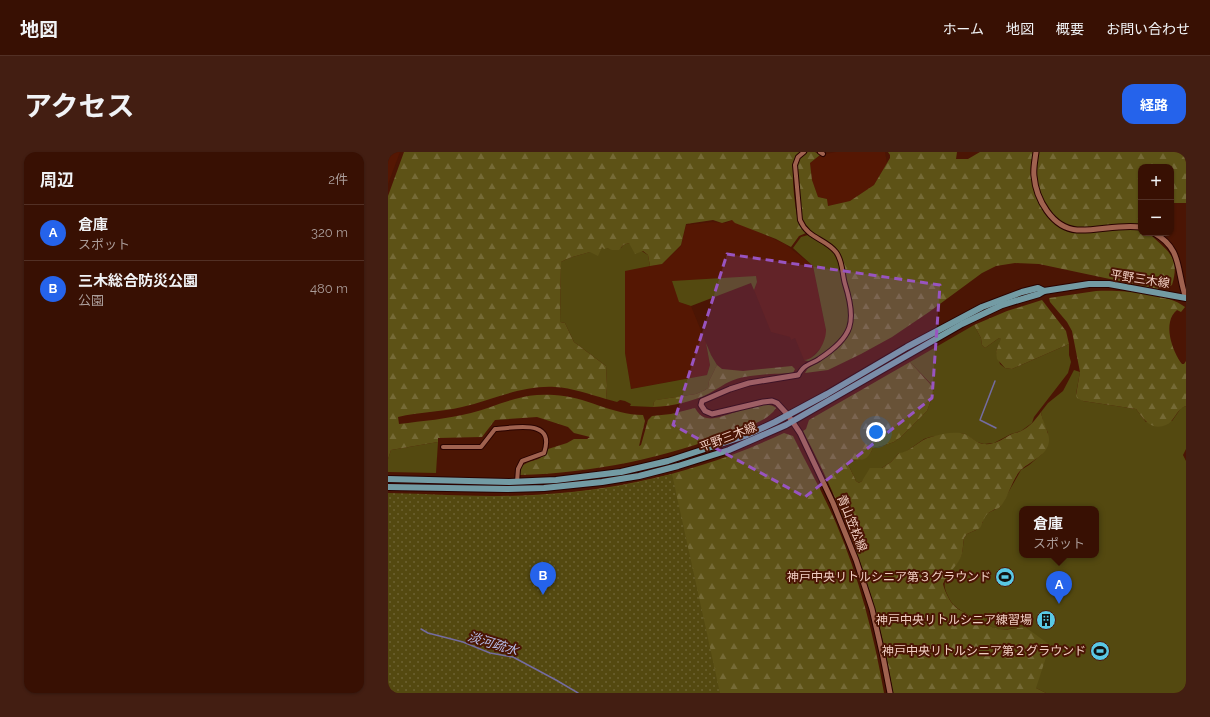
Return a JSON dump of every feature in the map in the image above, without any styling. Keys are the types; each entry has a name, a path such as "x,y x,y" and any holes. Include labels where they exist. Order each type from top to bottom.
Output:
{"main road":[{"name":"平野三木線","path":"388,487 527,489 602,482 654,472 708,457 742,444 792,421 962,324 996,308 1044,291 1089,284 1109,284 1186,298"},
{"name":"平野三木線","path":"388,479 517,482 556,480 621,472 696,453 745,436 788,415 966,315 1008,297 1038,288 1044,291"}],"street":[{"path":"798,375 806,366 819,359 841,342 848,332 851,314 850,300 838,254 829,245 808,233 802,226 800,220 795,165 798,157 804,152"},
{"path":"1036,152 1034,176 1036,187 1046,209 1057,223 1076,230 1127,225 1138,227"},
{"path":"1159,236 1174,250 1186,298"},
{"name":"青山笠松線","path":"798,375 744,384 730,388 700,403 703,409 712,414 772,401 780,405 800,433 834,503 856,560 876,624 890,693"},
{"path":"443,447 481,446 495,429 533,427 540,429 545,434 546,447 544,453 522,461 518,469 517,482"}],"highlighted area":[{"path":"727,254 940,285 932,398 805,497 673,425"}],"shaded area":[{"path":"388,152 400,152 388,184"},
{"path":"836,152 885,152 887,163 874,185 850,201 828,206 827,199 818,197 812,180 810,163 820,155"},
{"path":"732,220 785,244 813,266 826,330 823,345 810,359 804,360 795,338 791,340 790,337 771,332 754,290 757,282 756,276 679,302 691,306 706,343 710,365 707,375 631,389 625,353 625,270 662,264 681,246 686,225 712,222 726,223"},
{"path":"808,235 828,246 836,255 840,267 849,312 846,330 841,338 834,346 811,362 804,360 813,357 820,349 826,335 826,330 813,266 793,248 801,237"},
{"path":"629,243 648,255 650,266 625,271 625,353 631,389 707,375 710,365 706,343 717,365 709,381 708,388 705,390 696,394 657,400 654,402 653,407 630,406 631,404 625,401 620,400 617,402 606,399 606,366 574,342 565,323 560,322 561,262 602,247 612,249 621,248 623,245"},
{"path":"756,276 757,282 754,290 751,283 691,306 679,302 672,281"},
{"path":"974,325 981,338 982,345 985,348 999,338 1002,339 996,351 1000,364 1005,368 1012,369 1069,344 1069,355 1071,362 1068,373 1034,417 1032,423 1021,431 1011,434 994,443 984,444 977,442 965,434 957,433 930,437 924,439 904,453 899,453 891,462 859,483 856,481 848,464 850,462 866,457 873,448 894,442 927,411 934,392 933,386 910,362"},
{"path":"1074,370 1080,372 1076,394 1083,401 1136,409 1146,422 1172,421 1181,408 1186,406 1186,449 1183,455 1186,461 1186,693 1046,693 1036,688 1025,627 1000,630 993,628 976,616 972,617 957,608 947,594 945,588 946,579 961,556 964,538 967,534 976,530 983,522 986,514 1000,507 1021,470 1042,454 1048,433 1043,422 1041,412 1048,403 1063,391"},
{"path":"438,442 436,473 388,472 388,459 391,450"},
{"path":"672,474 720,693 388,693 388,493 491,496 543,495 580,492 617,486"}],"green space":[{"path":"404,152 801,152 796,157 794,162 793,183 798,218 803,230 806,233 799,236 791,247 776,239 735,223 732,220 722,223 713,220 686,224 681,245 662,264 650,266 648,255 643,251 635,254 629,243 623,245 619,250 604,249 602,247 598,256 590,252 569,258 561,262 560,322 565,323 574,342 606,366 606,399 555,387 531,388 462,407 398,417 399,424 462,415 524,397 539,395 565,396 620,412 643,415 645,421 639,446 641,445 648,420 652,416 671,414 695,408 703,417 714,418 762,405 770,405 776,408 763,420 708,441 629,462 575,471 520,475 522,466 544,456 548,449 567,443 574,439 587,439 590,437 574,433 568,427 537,417 495,420 482,437 438,438 438,442 391,450 388,459 388,196"},
{"path":"808,152 815,152 820,155 810,163 812,180 818,197 827,199 828,206 850,201 874,185 890,158 888,152 957,152 956,159 968,159 980,152 1186,152 1186,203 1174,203 1174,164 1138,164 1138,236 1152,236 1172,257 1175,268 1172,285 1166,288 1157,289 1039,264 1015,263 996,266 982,273 892,337 828,370 805,373 808,368 823,359 844,342 852,323 852,311 844,266 838,251 827,241 809,230 802,221 796,166 803,155"},
{"path":"1096,291 1117,291 1155,295 1177,302 1185,307 1181,312 1177,310 1172,315 1169,329 1172,344 1178,358 1182,364 1186,361 1186,406 1180,410 1167,424 1158,427 1151,425 1136,409 1083,401 1077,398 1076,395 1080,372 1072,331 1067,322 1050,302 1049,298"},
{"path":"1042,300 1066,331 1069,344 1012,369 1005,368 997,359 996,351 1001,339 999,338 985,348 982,345 981,338 974,325 1007,311"},
{"path":"910,362 932,386 934,392 927,411 894,442 873,448 866,458 850,462 848,464 856,481 859,483 862,481 870,468 882,468 891,462 899,453 907,451 927,438 957,433 965,434 984,444 991,444 1024,429 1032,423 1041,412 1049,438 1046,450 1019,472 1006,499 1000,507 987,514 980,528 967,534 964,538 962,554 943,584 953,605 971,617 980,616 989,625 997,629 1025,627 1050,645 1036,688 1046,693 893,693 879,625 859,558 847,526 819,462 803,431 806,429 809,420"},
{"path":"717,365 722,369 743,371 792,366 795,369 793,373 761,375 737,379 696,399 675,405 653,407 656,400 696,394 705,390 708,388 709,381"},
{"path":"784,433 793,436 826,501 844,543 865,606 876,650 884,693 388,693 484,496 562,493 638,482 712,462 748,449"}],"waterway":[{"path":"995,381 980,420 996,428"},
{"name":"淡河疏水","path":"421,629 428,633 463,642 490,653 513,657 578,693"}],"place":[{"name":"神戸中央リトルシニア第３グラウンド","path":"1005,577"},
{"name":"三木総合防災公園","path":"543,595"},
{"name":"倉庫","path":"1059,604"},
{"name":"神戸中央リトルシニア練習場","path":"1046,620"},
{"name":"神戸中央リトルシニア第２グラウンド","path":"1100,651"}]}
